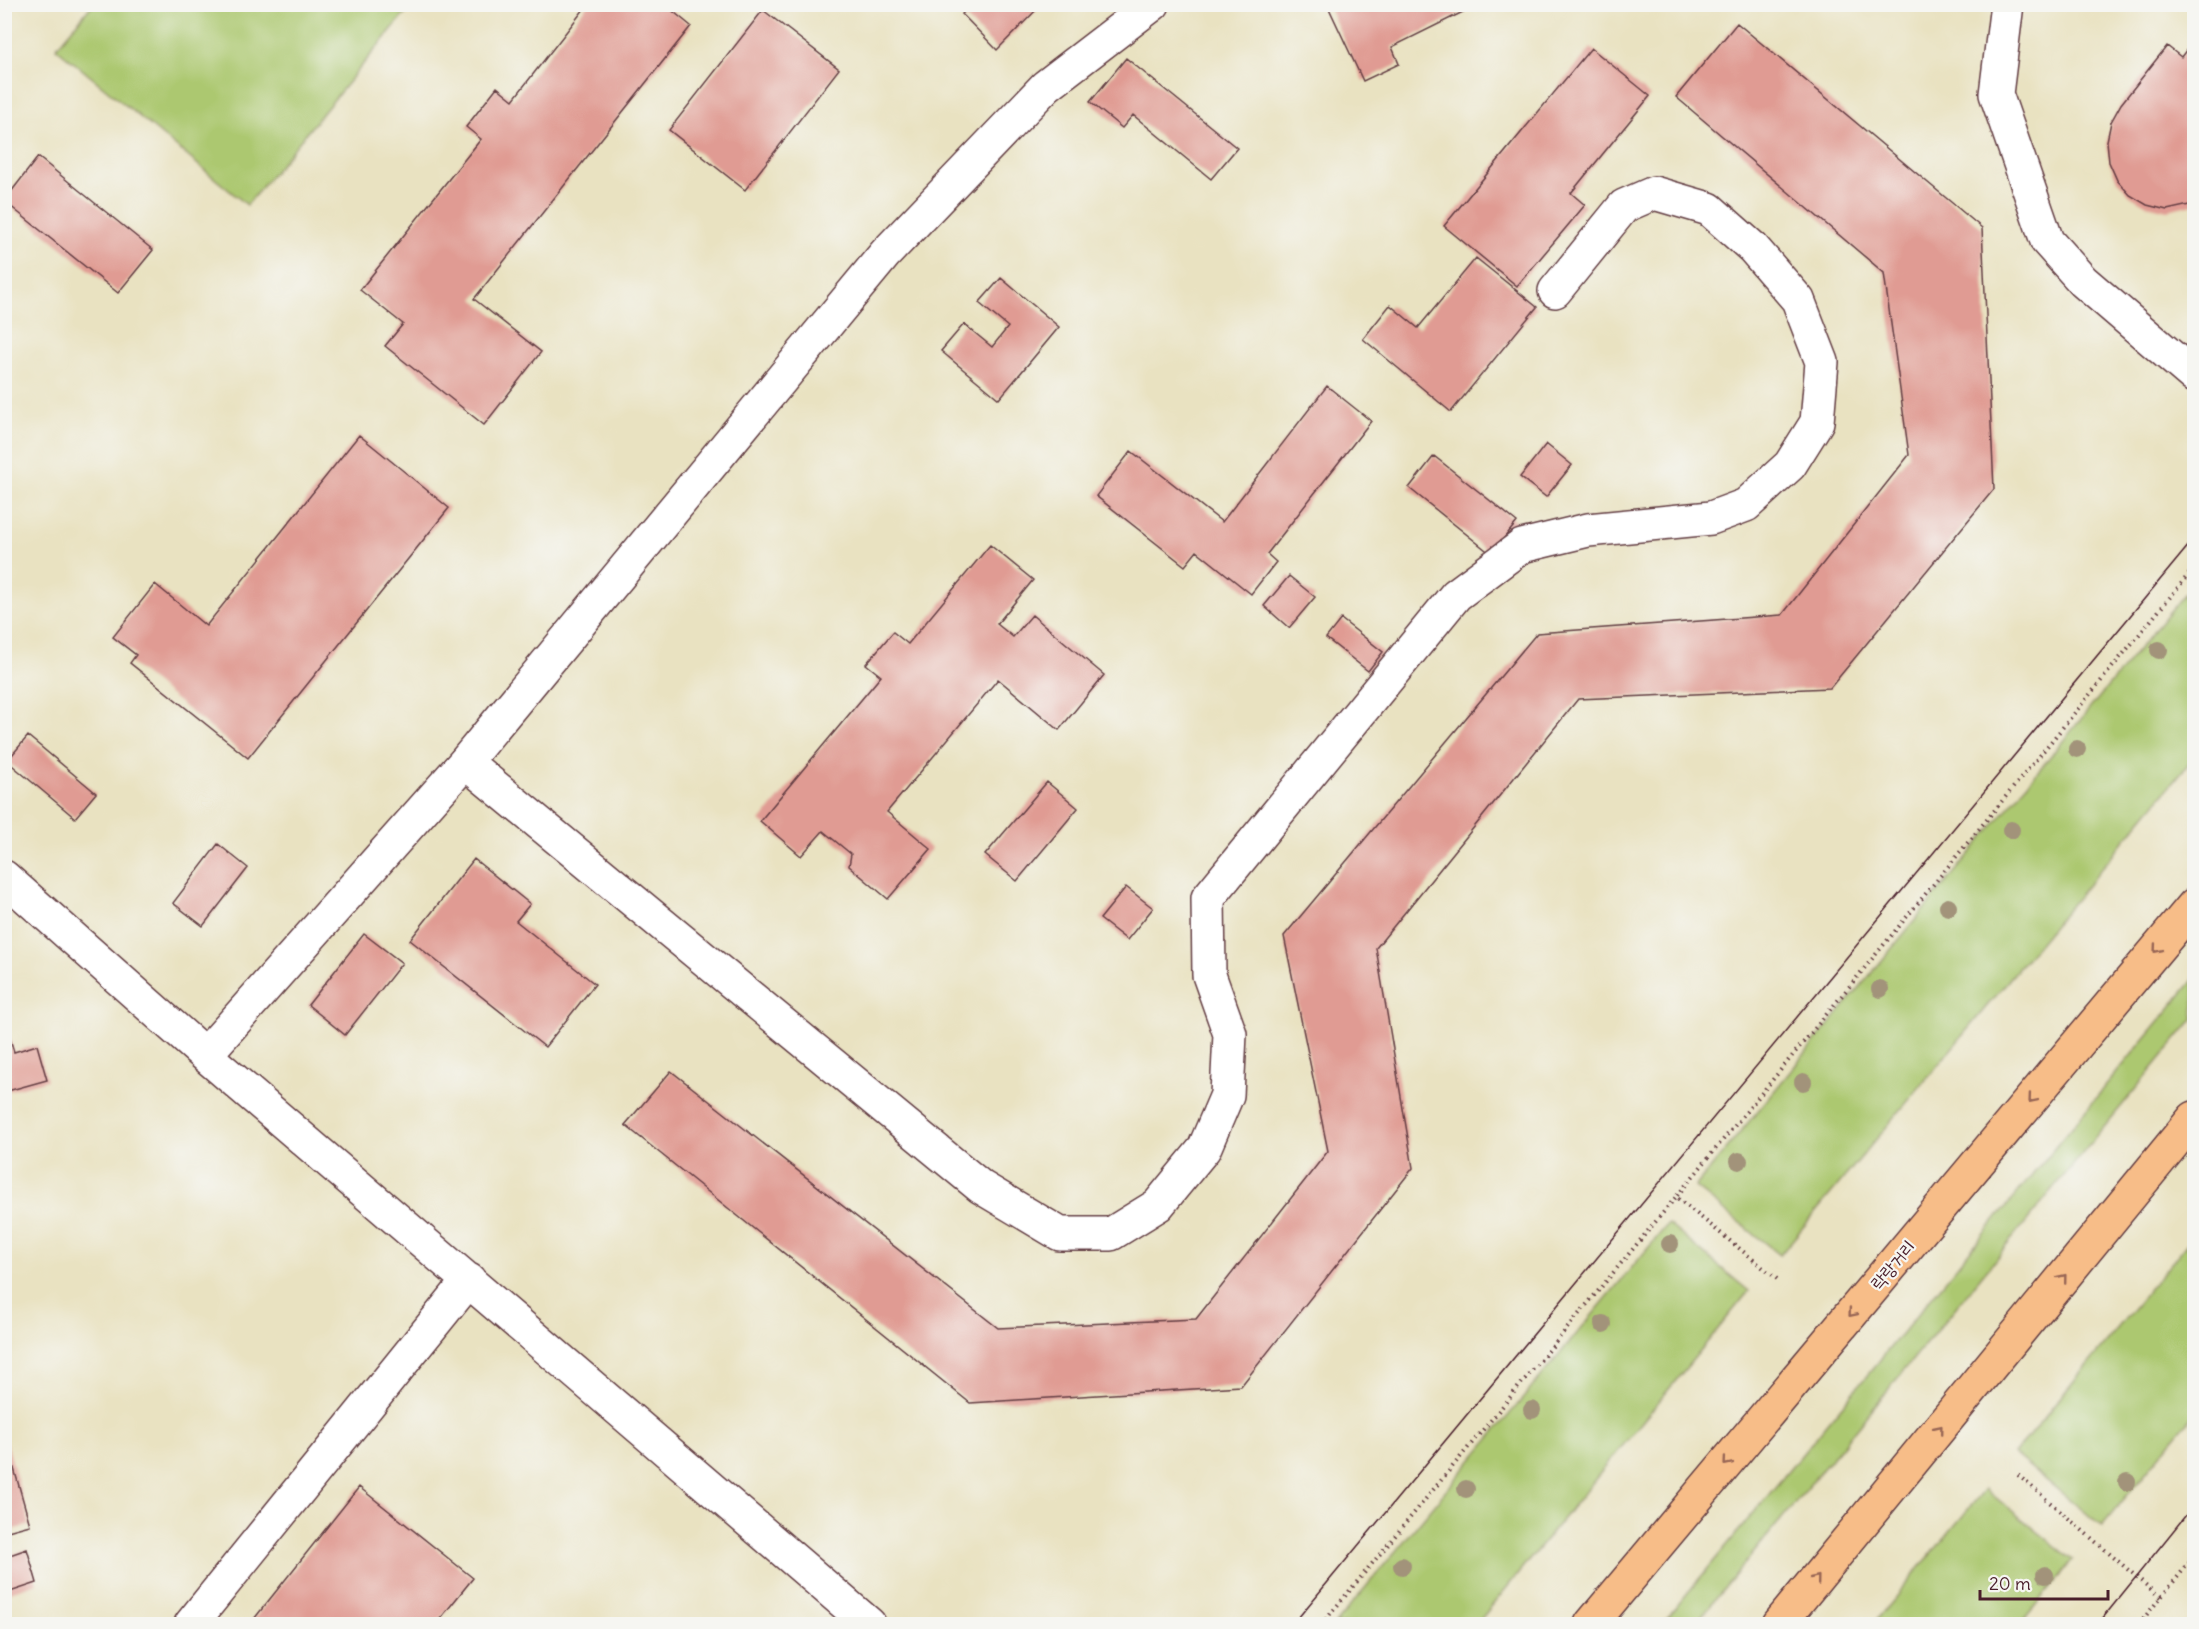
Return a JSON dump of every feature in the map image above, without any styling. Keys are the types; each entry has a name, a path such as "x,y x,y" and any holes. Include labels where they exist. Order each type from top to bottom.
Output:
{"main road":[{"name":"락랑거리","path":"1591,1624 2194,904"},
{"path":"1779,1624 2194,1118"}],"street":[{"path":"205,1055 465,762 885,254 1046,86 1153,4"},
{"path":"2007,4 1996,94 2047,241 2083,281 2194,376"},
{"path":"465,762 981,1187 1060,1233 1111,1234 1158,1205 1204,1149 1227,1095 1230,1034 1209,975 1208,898 1456,595 1522,546 1588,530 1711,518 1746,505 1790,465 1817,422 1822,362 1798,300 1753,248 1709,209 1654,193 1624,206 1555,291"},
{"path":"4,878 205,1055 869,1624"},
{"path":"191,1624 469,1280"}],"path":[{"path":"1322,1624 2194,568"},
{"path":"1676,1197 1777,1279"},
{"path":"2018,1475 2161,1598"},
{"path":"2139,1624 2194,1557"}],"green space":[{"path":"92,5 412,5 247,205 56,48"},
{"path":"2194,582 2194,757 1780,1255 1695,1187"},
{"path":"2194,979 2194,1018 1695,1624 1662,1624"},
{"path":"1668,1224 1749,1291 1477,1624 1335,1624"},
{"path":"2194,1235 2194,1414 2102,1526 2014,1454"},
{"path":"1985,1489 2073,1560 2020,1624 1873,1624"}],"building":[{"path":"588,4 664,4 691,26 474,299 541,352 484,425 385,346 403,324 360,290 481,139 466,127 497,87 513,100"},
{"path":"972,4 1042,4 997,50 962,14"},
{"path":"1327,4 1479,4 1392,47 1399,64 1363,81"},
{"path":"763,10 839,69 745,190 669,130"},
{"path":"1737,23 1982,228 1994,489 1830,688 1578,699 1376,948 1413,1168 1241,1386 970,1403 625,1125 671,1071 998,1328 1196,1319 1328,1151 1284,936 1537,633 1782,615 1909,455 1884,273 1676,97"},
{"path":"2194,40 2194,204 2167,210 2147,205 2130,195 2117,180 2109,162 2107,141 2111,122 2121,104 2167,46 2181,57"},
{"path":"1591,48 1650,96 1571,193 1585,205 1517,286 1444,226"},
{"path":"1126,58 1237,148 1211,179 1133,115 1122,128 1090,102"},
{"path":"38,157 153,250 118,293 4,201"},
{"path":"1476,258 1537,307 1451,412 1363,339 1390,305 1418,328"},
{"path":"1001,278 1059,327 999,399 941,351 964,324 992,347 1008,327 979,303"},
{"path":"1327,386 1371,421 1267,554 1276,562 1251,594 1197,551 1185,566 1096,496 1131,451 1222,522"},
{"path":"359,435 449,508 248,758 130,663 136,655 113,637 155,584 206,626"},
{"path":"1546,444 1572,465 1546,497 1520,477"},
{"path":"1434,456 1517,522 1491,554 1409,488"},
{"path":"990,545 1033,580 997,624 1013,637 1032,615 1104,675 1059,730 998,679 887,812 931,849 888,899 849,866 851,854 823,831 801,856 760,821 881,676 866,664 893,632 908,644"},
{"path":"1289,576 1315,597 1289,628 1264,606"},
{"path":"1341,619 1383,652 1368,671 1326,638"},
{"path":"28,736 96,793 75,818 7,761"},
{"path":"1047,782 1078,808 1017,881 985,855"},
{"path":"218,844 248,868 203,926 173,903"},
{"path":"474,859 530,904 516,921 595,984 545,1047 410,940"},
{"path":"1126,887 1153,908 1127,940 1100,919"},
{"path":"364,934 402,963 345,1035 308,1005"},
{"path":"5,1022 14,1052 37,1045 47,1080 4,1092"},
{"path":"4,1433 30,1525 4,1532"},
{"path":"359,1487 473,1578 436,1624 250,1624"},
{"path":"27,1549 37,1583 4,1594 4,1557"}],"tram line":[{"path":"1293,1624 2194,539"},
{"path":"2098,1624 2194,1505"}]}
